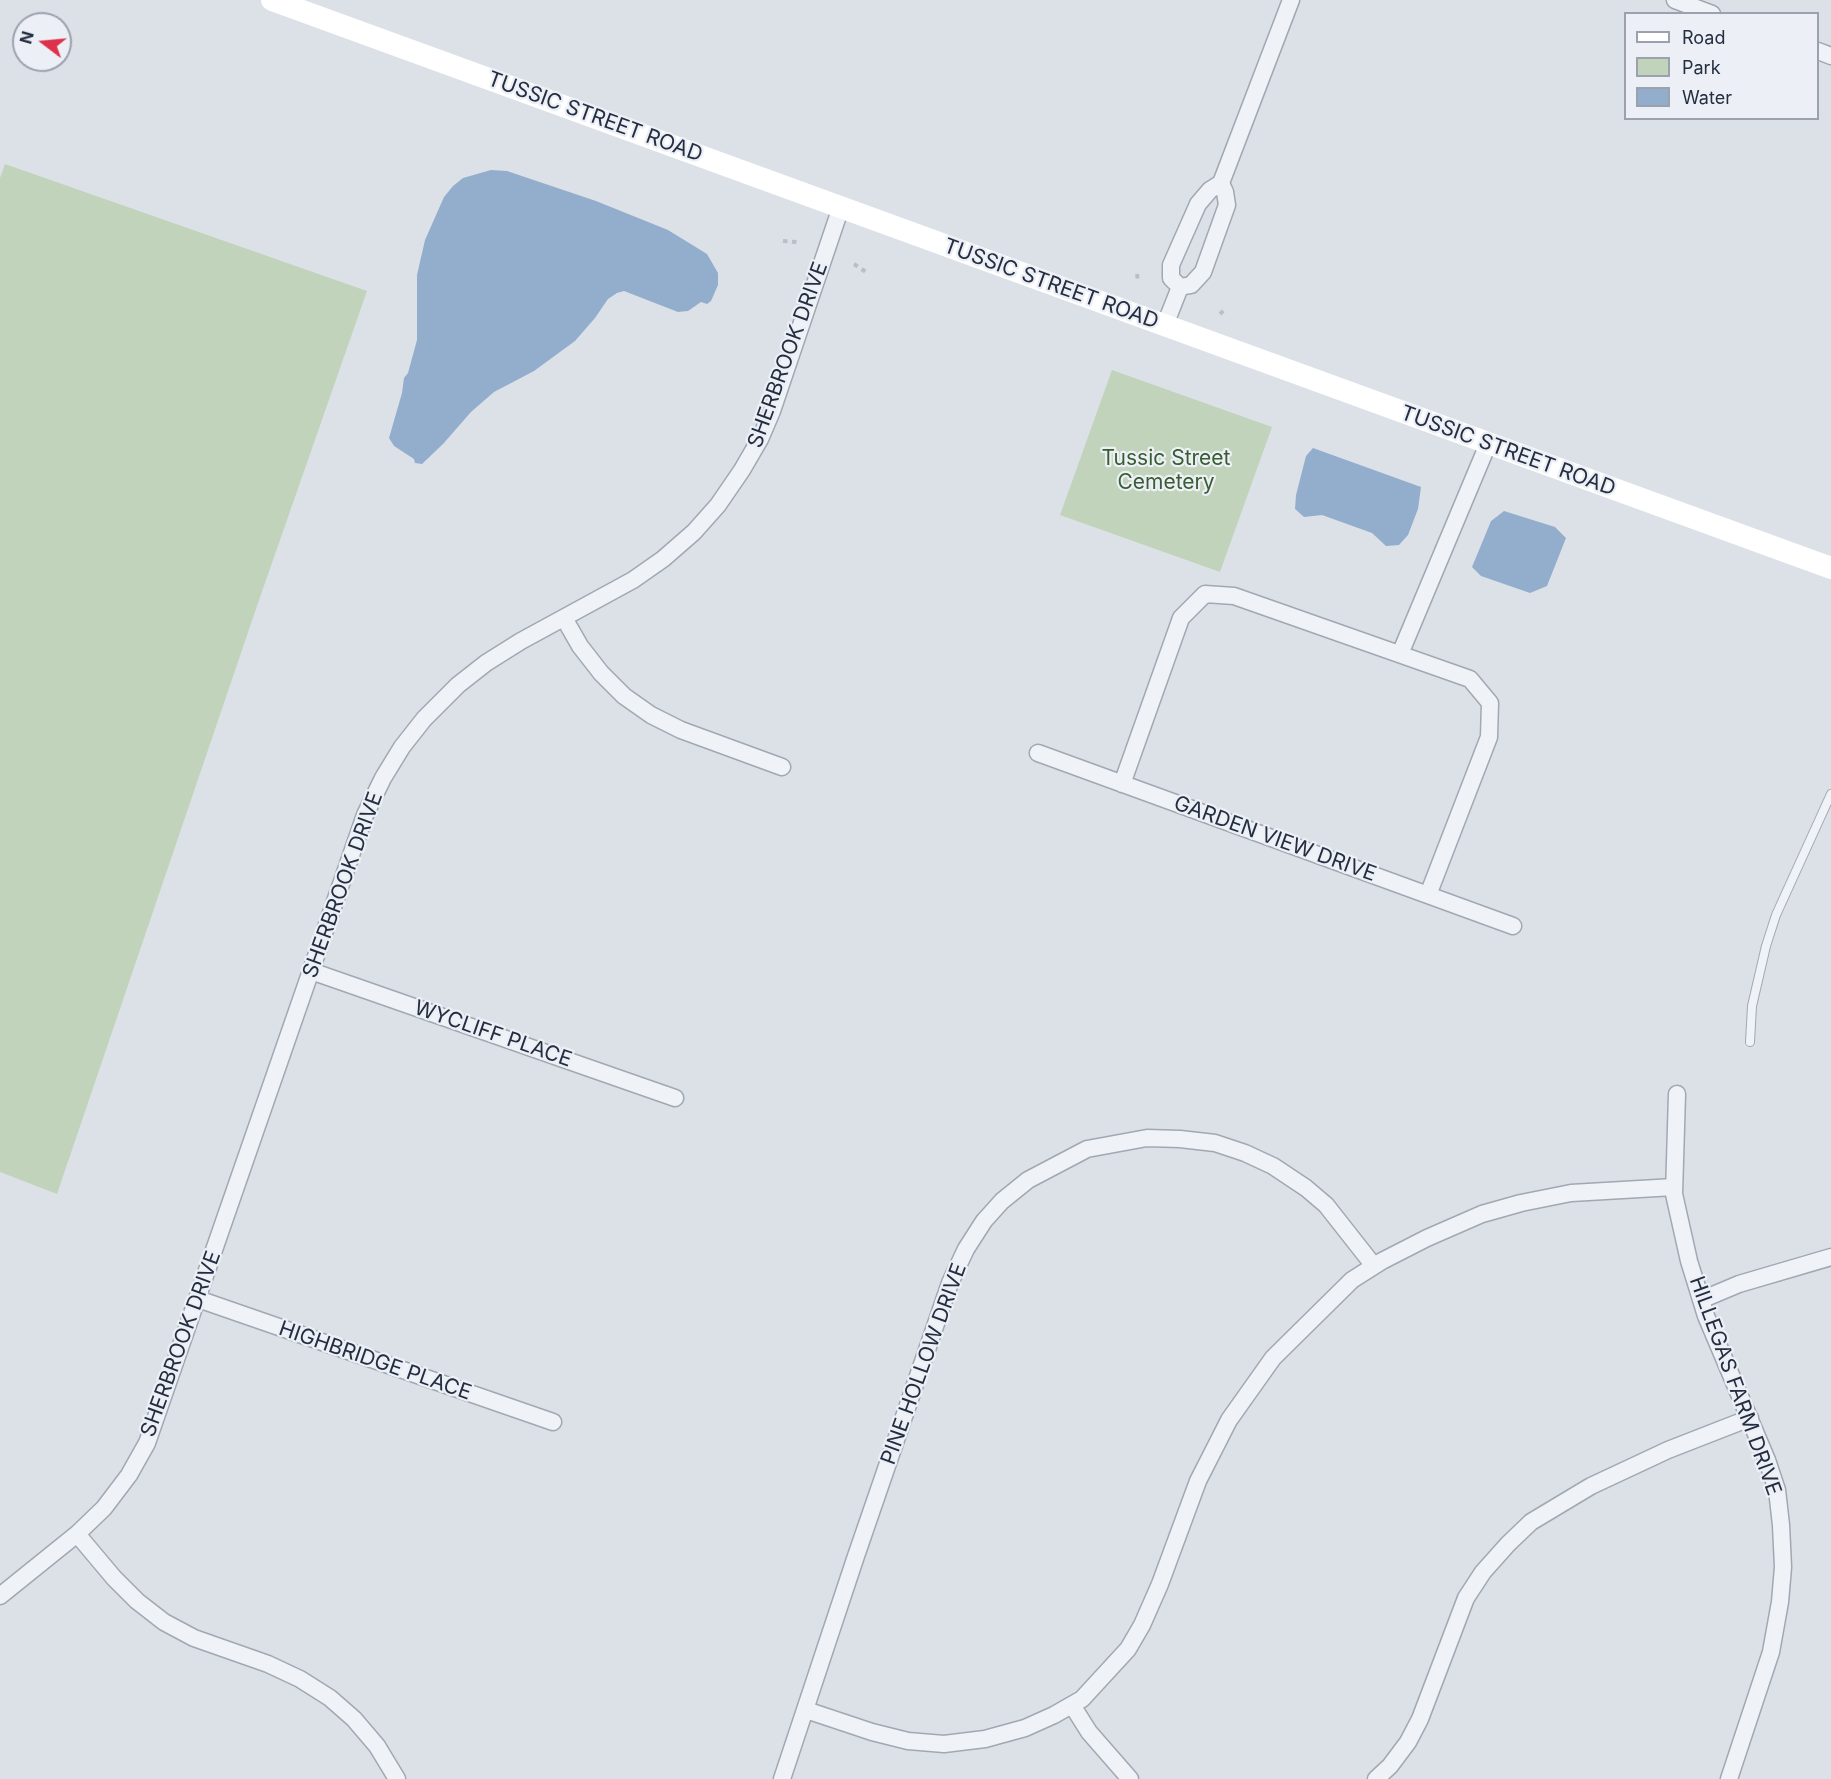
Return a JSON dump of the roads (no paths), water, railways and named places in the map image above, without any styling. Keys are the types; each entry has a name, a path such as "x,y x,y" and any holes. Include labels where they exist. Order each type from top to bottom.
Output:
{"main road":[{"name":"TUSSIC STREET ROAD","path":"272,0 1831,568"}],"street":[{"path":"1180,287 1171,278 1171,265 1198,204 1210,190 1221,183 1291,0"},
{"path":"1674,0 1707,12"},
{"path":"1180,287 1191,285 1203,272 1227,205 1221,183"},
{"name":"SHERBROOK DRIVE","path":"0,1596 77,1534 104,1508 129,1475 147,1443 365,815 383,778 402,747 424,719 458,685 486,663 633,580 663,560 694,532 718,505 760,439 772,411 841,207"},
{"path":"1165,325 1180,287"},
{"path":"1400,654 1488,444"},
{"path":"1122,784 1181,618 1205,594 1234,596 1470,679 1490,703 1489,737 1428,895"},
{"path":"564,618 580,646 601,673 624,696 651,715 681,730 782,767"},
{"name":"GARDEN VIEW DRIVE","path":"1038,753 1513,926"},
{"name":"WYCLIFF PLACE","path":"311,971 675,1098"},
{"name":"HILLEGAS FARM DRIVE","path":"1677,1094 1674,1194 1689,1261 1706,1316 1750,1418 1777,1490 1781,1525 1783,1567 1780,1602 1771,1652 1729,1779"},
{"name":"PINE HOLLOW DRIVE","path":"782,1779 950,1283 966,1249 984,1221 1002,1201 1028,1180 1087,1149 1147,1138 1215,1143 1273,1166 1306,1188 1326,1205 1374,1266"},
{"path":"806,1710 872,1732 908,1741 944,1744 985,1739 1024,1728 1082,1699 1128,1649 1142,1625 1160,1584 1198,1481 1229,1420 1246,1393 1273,1358 1352,1280 1427,1238 1482,1214 1571,1193 1674,1187"},
{"path":"1701,1300 1739,1284 1831,1257"},
{"name":"HIGHBRIDGE PLACE","path":"198,1299 553,1422"},
{"path":"1376,1779 1390,1766 1408,1742 1420,1719 1466,1598 1483,1572 1508,1544 1531,1522 1591,1486 1668,1450 1750,1418"},
{"path":"77,1534 114,1578 137,1601 164,1622 194,1638 268,1664 300,1679 330,1698 354,1719 377,1746 397,1779"},
{"path":"1071,1705 1109,1757 1130,1779"}],"lane":[{"path":"1750,1042 1752,1006 1776,915 1831,794"}],"water":[{"path":"491,170 507,171 596,201 668,230 707,254 718,273 718,285 711,301 707,304 701,302 688,311 678,312 624,291 617,293 608,299 575,341 534,371 494,392 471,412 422,464 415,463 414,459 394,446 389,438 404,378 408,373 417,340 417,275 425,240 444,197 453,186 463,178"},
{"path":"1313,448 1421,487 1418,509 1408,535 1399,545 1386,546 1372,533 1322,515 1304,517 1295,509 1296,495 1306,456"},
{"path":"1504,511 1555,527 1566,538 1547,586 1530,593 1481,576 1472,567 1491,521"}],"park label":[{"name":"Tussic Street Cemetery","path":"1166,471"}]}
